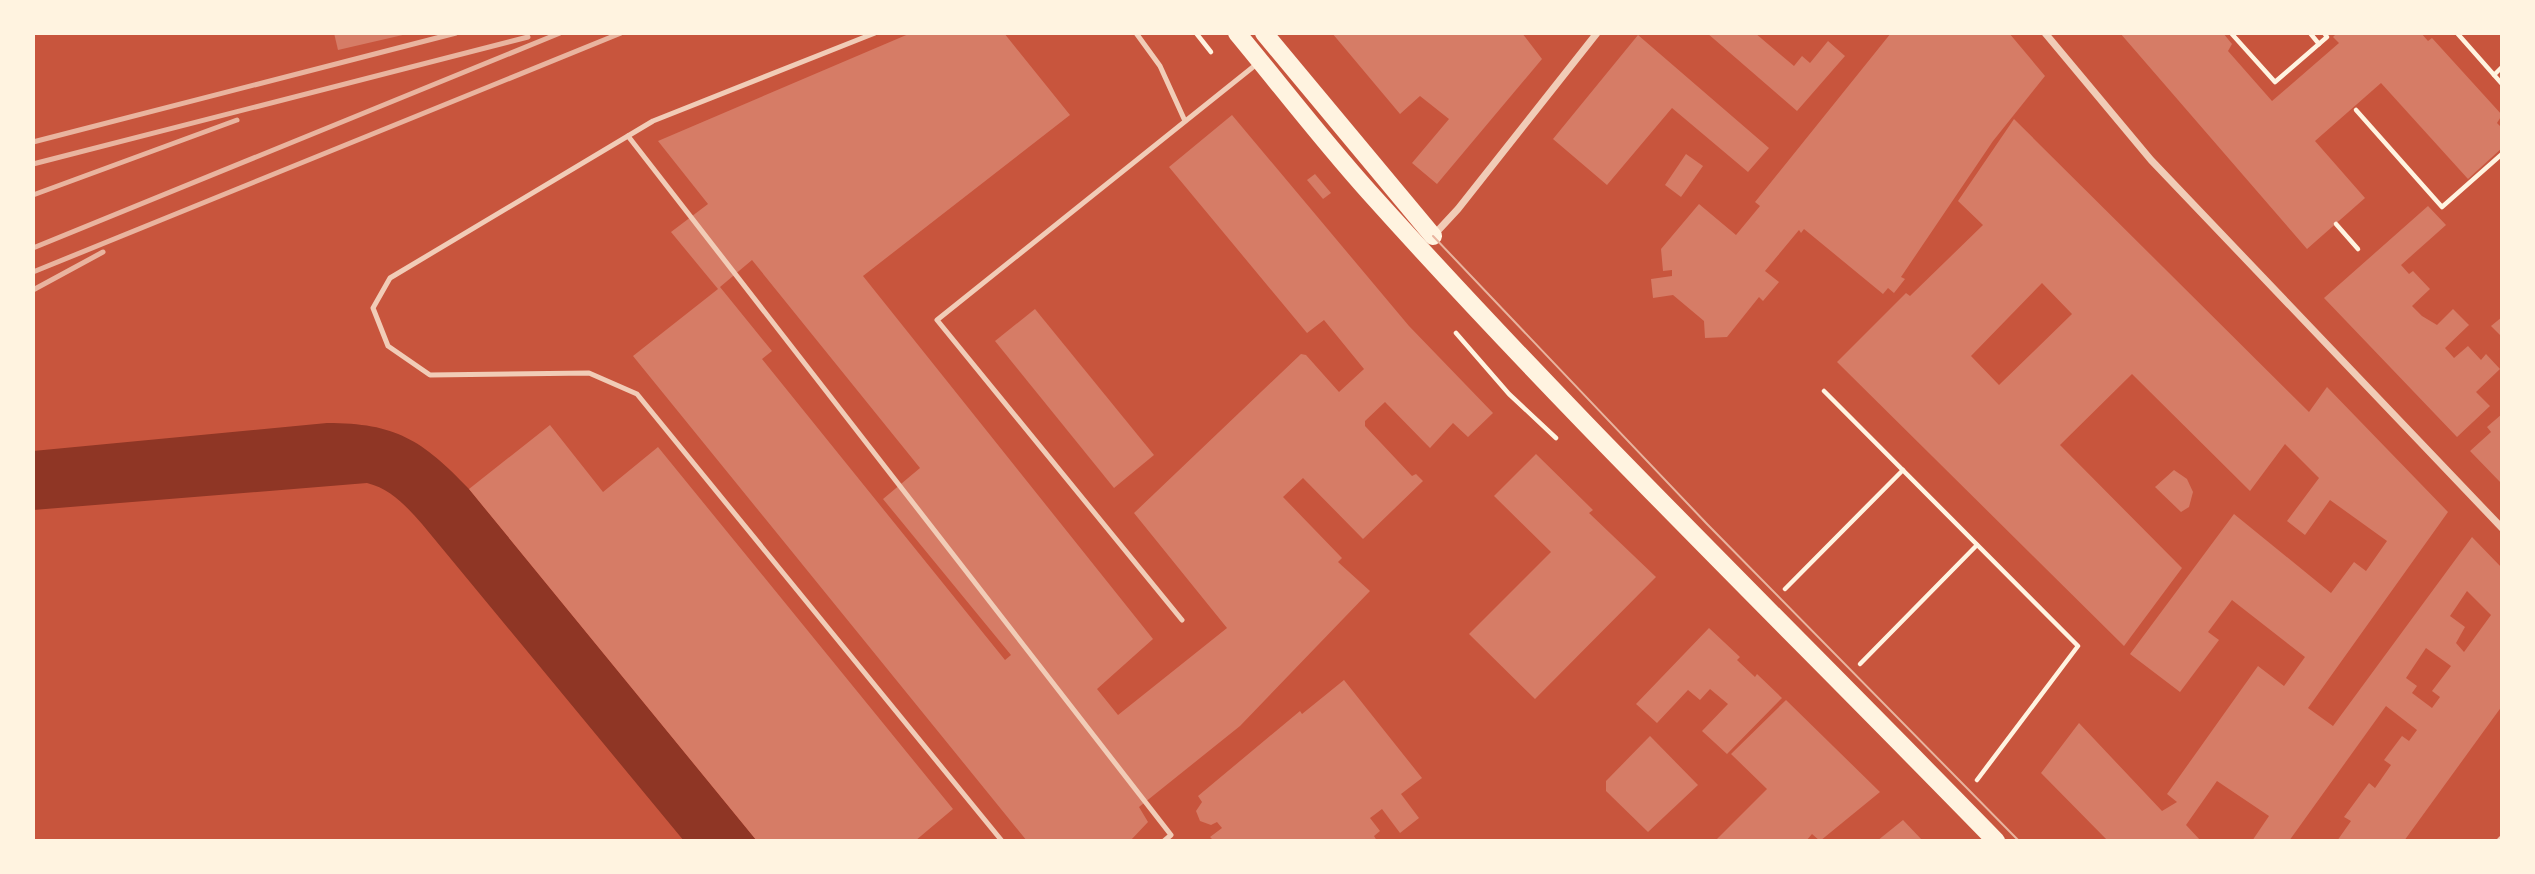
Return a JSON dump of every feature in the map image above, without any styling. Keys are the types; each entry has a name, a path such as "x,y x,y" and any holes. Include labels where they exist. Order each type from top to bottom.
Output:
{"main road":[{"path":"1237,33 1367,190 1427,243"},
{"path":"1264,33 1427,243 1644,486 1996,841"}],"street":[{"path":"1427,243 1458,209 1597,33"},
{"path":"2045,33 2151,160 2502,528"}],"lane":[{"path":"875,33 653,121 390,278 373,308 388,346 430,375 589,373 637,394 1002,841"},
{"path":"1136,33 1160,66 1185,121"},
{"path":"1182,620 937,320 1260,61"},
{"path":"628,136 1171,835 1164,841"}],"path":[{"path":"2231,33 2275,82 2327,37 2323,33"},
{"path":"2309,33 2319,44"},
{"path":"2457,33 2502,83"},
{"path":"2494,75 2502,67"},
{"path":"2356,110 2442,207 2502,154"},
{"path":"2336,224 2358,248"},
{"path":"1824,391 2078,646 1959,803"},
{"path":"1766,608 1903,470"},
{"path":"1840,683 1978,545"}],"shaded area":[{"path":"327,423 372,426 390,431 422,447 452,472 469,489 757,841 684,841 422,524 398,499 383,489 367,483 33,510 33,451"}],"building":[{"path":"334,33 407,33 407,34 338,50"},
{"path":"911,33 1004,33 1070,115 863,276 1153,639 1097,689 1118,715 1227,628 1134,513 1301,354 1306,355 1339,392 1364,369 1324,320 1307,333 1169,167 1232,115 1409,326 1493,413 1468,437 1453,423 1430,448 1385,402 1365,421 1365,426 1412,476 1416,474 1423,481 1363,539 1303,478 1283,497 1342,558 1338,562 1370,591 1240,726 1139,807 1148,822 1130,841 1027,841 633,356 718,289 671,232 708,204 658,141","holes":["752,260 920,468 883,499 1011,655 1005,660 762,359 772,351 720,287"]},
{"path":"1332,33 1522,33 1542,59 1437,184 1412,163 1449,119 1420,96 1400,114"},
{"path":"1707,33 1755,33 1794,66 1802,56 1810,63 1828,41 1845,56 1797,111"},
{"path":"1891,33 2009,33 2045,76 1993,141 1901,277 1905,279 1894,293 1888,288 1883,294 1804,229 1801,233 1799,230 1765,271 1779,282 1763,301 1759,297 1727,337 1705,338 1704,321 1673,295 1653,298 1651,279 1672,276 1672,270 1663,271 1661,249 1699,204 1736,235 1760,206 1755,202"},
{"path":"2120,33 2223,33 2232,44 2228,51 2272,101 2339,43 2333,37 2337,33 2421,33 2428,41 2432,38 2502,115 2497,123 2502,128 2502,148 2468,179 2381,83 2315,141 2365,198 2307,249"},
{"path":"1638,35 1769,148 1748,172 1672,108 1607,185 1553,139"},
{"path":"2014,119 2309,412 2327,387 2448,512 2308,708 2333,726 2472,537 2502,568 2502,706 2404,841 2337,841 2351,821 2344,817 2369,783 2375,788 2391,765 2384,760 2402,736 2409,741 2417,730 2386,706 2289,841 2252,841 2269,816 2217,781 2186,825 2201,841 2108,841 2041,773 2079,723 2162,811 2177,802 2167,794 2258,666 2284,686 2305,657 2232,600 2208,632 2219,640 2180,692 2130,654 2234,514 2331,593 2354,562 2366,571 2387,541 2330,500 2305,535 2287,521 2319,478 2285,444 2250,491 2132,374 2060,445 2182,568 2124,646 1837,362 1906,293 1910,296 1983,225 1958,201","holes":["2042,283 2072,314 1999,385 1971,356","2467,591 2491,615 2464,652 2456,643 2465,627 2450,616","2426,648 2451,666 2432,691 2440,697 2432,708 2412,693 2417,686 2406,678"]},
{"path":"1686,154 1703,166 1681,197 1665,185"},
{"path":"1315,174 1331,193 1323,199 1307,180"},
{"path":"2428,206 2446,225 2401,265 2409,274 2413,271 2430,289 2412,306 2437,325 2453,309 2469,325 2445,348 2454,358 2468,346 2481,360 2486,354 2500,369 2476,392 2490,406 2457,437 2324,298"},
{"path":"1035,309 1154,455 1114,488 995,341"},
{"path":"2502,317 2502,337 2491,326"},
{"path":"2502,414 2502,484 2470,451 2491,432 2487,427"},
{"path":"550,425 603,492 658,447 953,809 915,841 757,841 469,489"},
{"path":"1536,454 1593,510 1589,513 1656,577 1535,699 1469,634 1551,552 1494,496"},
{"path":"2174,470 2187,479 2193,492 2189,507 2181,512 2155,487"},
{"path":"1709,628 1740,657 1737,660 1755,677 1757,674 1782,698 1727,754 1702,731 1728,704 1710,689 1700,700 1688,690 1657,723 1636,704"},
{"path":"1344,680 1422,778 1401,794 1419,818 1400,833 1382,809 1370,818 1380,831 1374,836 1377,841 1214,841 1210,837 1222,828 1217,822 1211,825 1200,821 1196,811 1202,802 1198,796 1300,711 1302,714"},
{"path":"1786,700 1880,792 1820,841 1812,834 1806,841 1715,841 1767,789 1731,754"},
{"path":"1650,736 1698,785 1648,832 1606,791 1606,781"},
{"path":"1903,820 1923,841 1877,841"}],"tram line":[{"path":"1433,236 1707,524 2019,841"}],"railway":[{"path":"33,142 456,33"},
{"path":"33,248 560,33"},
{"path":"33,272 621,33"},
{"path":"33,164 528,37"},
{"path":"33,195 237,120"},
{"path":"33,290 103,252"}]}
